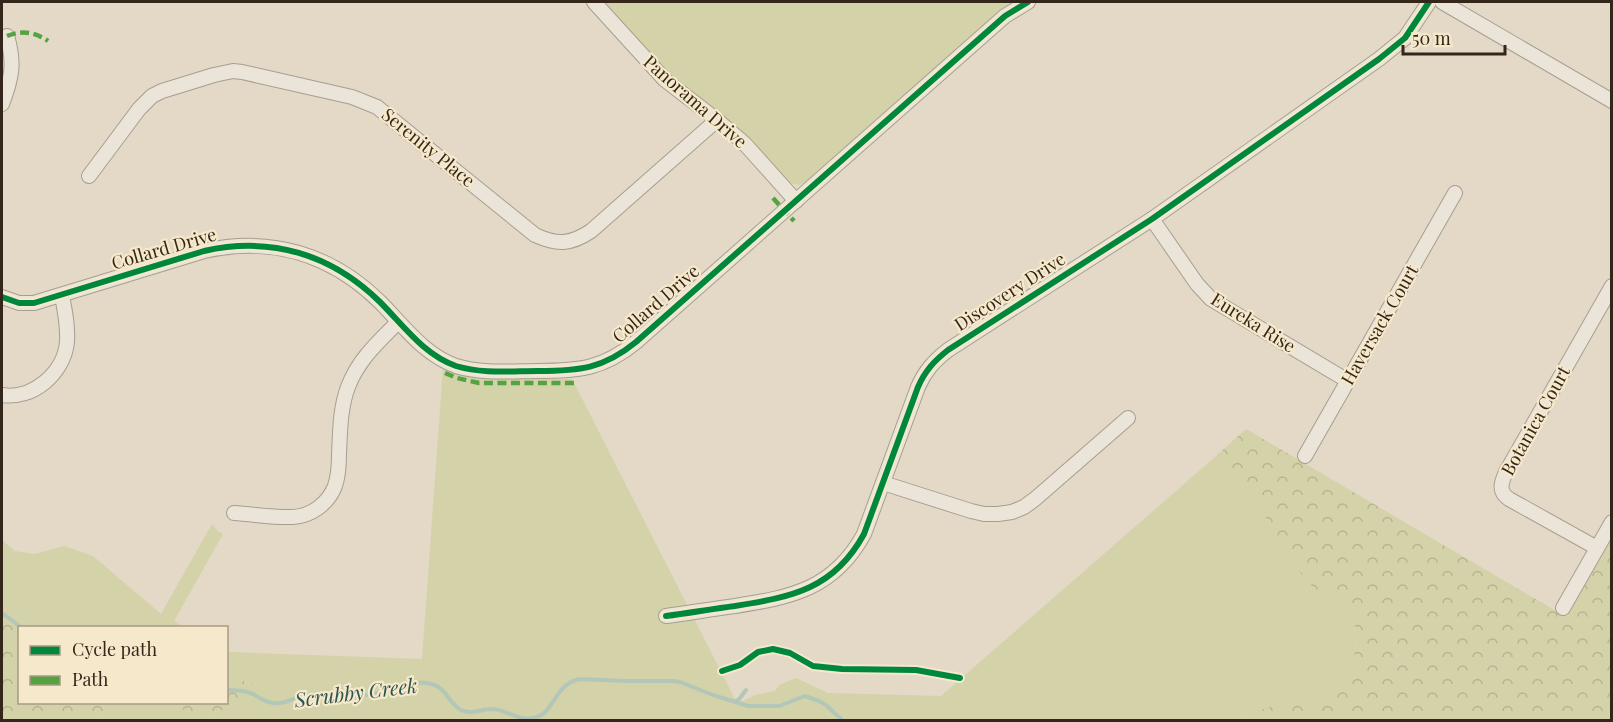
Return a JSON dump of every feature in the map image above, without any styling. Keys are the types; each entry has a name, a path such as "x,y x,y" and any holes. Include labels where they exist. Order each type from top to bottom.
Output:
{"street":[{"name":"Panorama Drive","path":"594,2 665,80 744,143 796,201"},
{"name":"Collard Drive","path":"2,297 19,303 34,303 204,251 226,246 275,247 301,253 342,272 360,285 427,349 456,366 474,370 555,371 590,368 613,359 630,348 1005,16 1028,2"},
{"name":"Discovery Drive","path":"666,616 761,602 806,589 822,581 847,560 864,534 918,387 930,365 948,350 1152,219 1395,47 1413,27 1429,2"},
{"path":"1442,2 1611,100"},
{"path":"2,104 12,65 11,51 3,34"},
{"name":"Serenity Place","path":"89,176 139,109 152,96 214,75 233,71 242,72 352,97 378,107 535,235 548,241 563,242 578,239 591,231 717,120"},
{"name":"Haversack Court","path":"1305,456 1455,193"},
{"name":"Eureka Rise","path":"1152,219 1197,284 1211,299 1348,381"},
{"name":"Botanica Court","path":"1597,548 1509,499 1501,489 1506,472 1611,286"},
{"path":"2,395 26,393 41,385 53,374 67,345 68,327 62,296"},
{"path":"234,513 292,517 316,510 328,500 335,487 341,420 347,388 361,362 398,322"},
{"path":"883,483 971,511 998,514 1012,512 1035,499 1128,418"},
{"path":"1563,608 1611,522"}],"green space":[{"path":"604,2 1012,2 809,180 799,185 789,183 752,142 724,116 674,79"},
{"path":"443,368 483,379 572,379 735,699 743,701 755,695 775,691 779,685 796,678 828,693 941,696 1215,457 1256,504 1306,579 1343,606 1351,615 1356,634 1350,669 1345,679 1331,694 1317,700 1291,702 1234,720 102,720 105,709 110,704 175,704 207,717 254,696 256,684 228,677 228,651 422,659"},
{"path":"1246,429 1556,611 1592,572 1611,538 1611,720 1234,720 1277,705 1316,700 1331,694 1345,679 1350,669 1356,634 1351,615 1338,602 1306,580 1256,504 1215,457"},
{"path":"212,524 223,534 174,621 183,626 18,627 2,620 2,540 15,551 35,554 64,546 93,556 161,614"},
{"path":"2,620 18,626 18,704 111,704 104,710 102,720 2,720"},
{"path":"228,677 255,684 259,690 254,696 207,717 200,717 171,704 228,704"}],"waterway":[{"name":"Scrubby Creek","path":"2,613 19,626"},
{"name":"Scrubby Creek","path":"228,690 247,692 271,703 278,703 305,695 364,695 380,693 409,684 424,683 440,688 461,710 473,712 493,709 528,719 540,716 564,687 580,679 673,681 748,706 779,706 805,696 826,705 842,720"},
{"path":"735,702 746,690"}],"marked path":[{"path":"7,36 28,33 48,41"},
{"path":"773,198 794,221"},
{"path":"445,373 479,383 576,383"}],"cycle path":[{"path":"2,297 19,303 34,303 204,251 229,247 276,248 320,261 361,285 424,347 444,361 456,366 497,372 590,367 613,358 636,342 1005,16 1028,2"},
{"path":"666,616 775,599 793,594 825,579 852,553 864,534 918,387 938,358 1152,219 1379,59 1405,38 1429,2"},
{"path":"722,671 740,665 758,652 773,649 790,653 813,666 842,669 916,670 960,678"}]}
